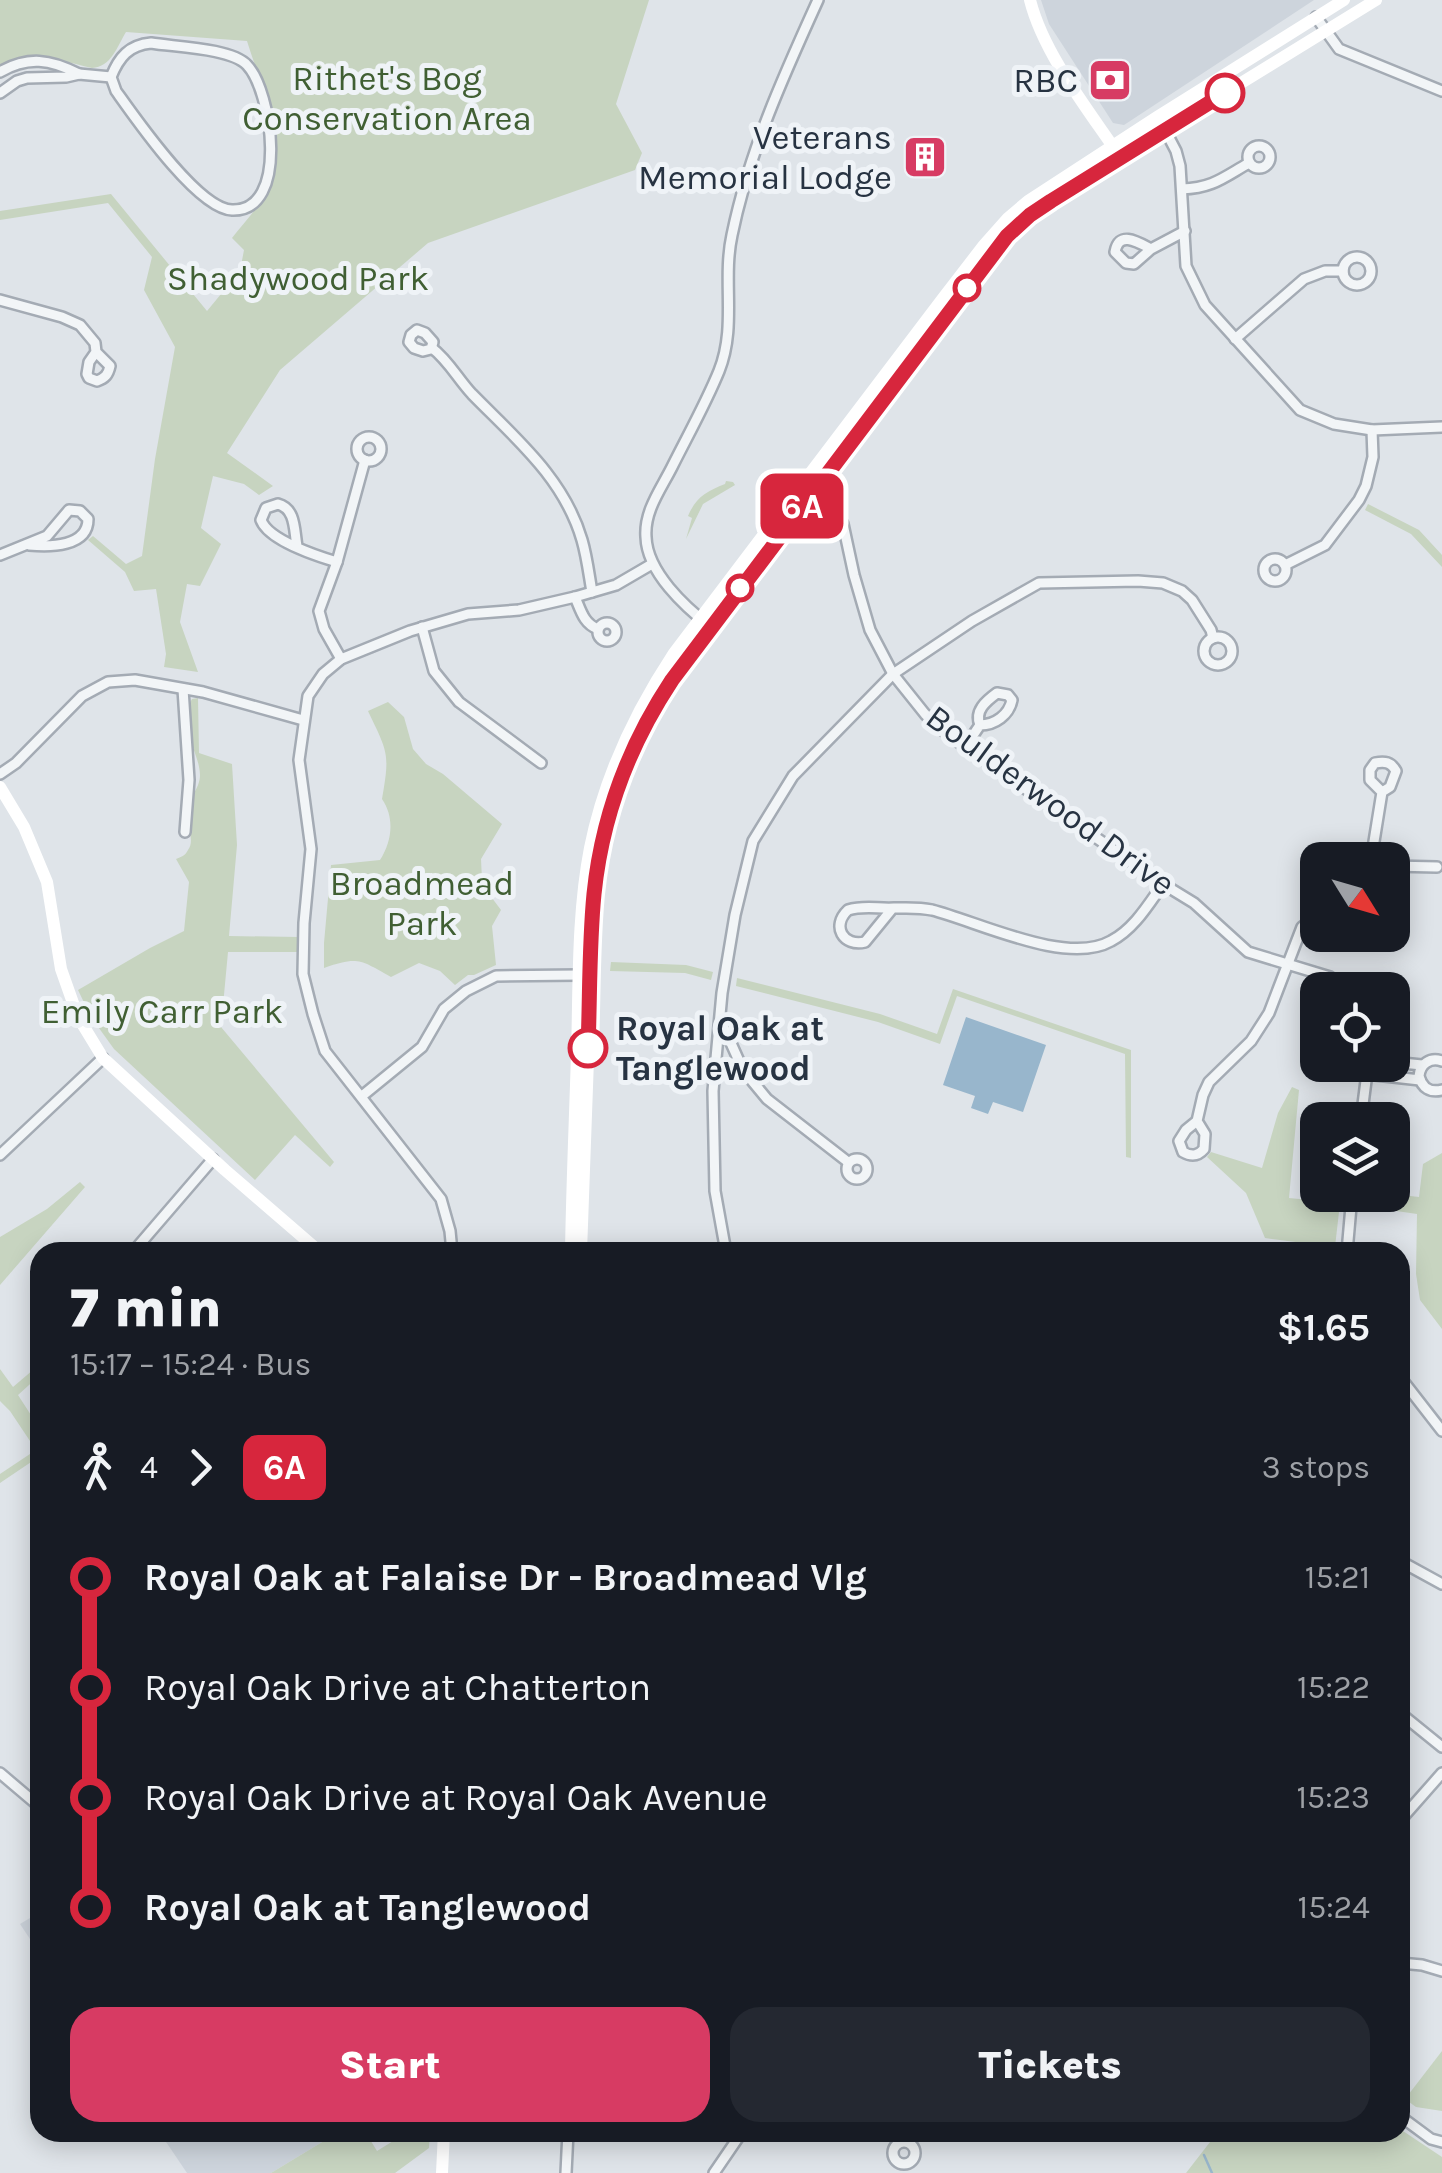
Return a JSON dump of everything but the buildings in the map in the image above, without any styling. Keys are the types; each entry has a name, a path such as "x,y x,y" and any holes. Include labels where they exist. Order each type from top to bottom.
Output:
{"main road":[{"path":"1030,0 1050,49 1116,152"},
{"path":"572,1242 585,975 594,894 616,790 649,714 706,623 807,488 1007,236 1116,152 1344,0"},
{"path":"1116,152 1165,130 1376,0"},
{"path":"0,788 24,827 47,882 61,969 78,1017 103,1058 308,1242"},
{"path":"581,1242 585,975"},
{"path":"442,2173 444,2142"}],"street":[{"path":"706,623 688,609 652,564 646,536 650,509 726,352 730,322 728,260 751,160 818,0"},
{"path":"1316,18 1339,49 1442,90"},
{"path":"151,43 225,54 246,64 266,110 272,152 267,183 258,198 233,210 220,206 193,186 124,103 110,76 130,48 151,43"},
{"path":"0,72 33,60 79,74"},
{"path":"0,93 28,78 110,76"},
{"path":"1165,130 1180,166 1186,266 1205,305 1300,410 1334,424 1372,430 1442,427"},
{"path":"1182,190 1214,184 1249,163"},
{"path":"1151,249 1185,231"},
{"path":"1235,339 1304,279 1325,270 1344,271"},
{"path":"0,300 80,326 95,344 96,352"},
{"path":"432,348 551,477 582,538 592,592"},
{"path":"1285,565 1325,544 1351,512 1370,472 1372,430"},
{"path":"340,659 319,611 338,562 365,460"},
{"name":"Boulderwood Drive","path":"807,488 843,524 870,630 892,674 937,726 1194,903 1248,952 1313,972"},
{"path":"297,546 289,509 278,504 266,508 261,520 266,531 297,546 338,562"},
{"path":"0,555 47,536 69,510 80,510 88,518 84,534 68,544 29,545"},
{"path":"451,1242 441,1199 325,1051 313,1014 304,974 311,850 300,760 308,696 323,674 340,659 468,614 519,610 575,598 616,584 652,564"},
{"path":"724,1242 715,1191 713,1091 722,993 735,914 753,841 793,776 892,674 972,620 1040,583 1163,583 1192,600 1214,638"},
{"path":"575,598 585,620 598,629"},
{"path":"422,628 434,670 459,702 541,764"},
{"path":"0,774 16,764 82,696 108,682 135,680 183,689 303,720"},
{"path":"183,689 188,780 185,832"},
{"path":"965,747 980,725"},
{"path":"1374,842 1382,792"},
{"path":"1410,866 1437,867"},
{"path":"892,909 865,942 853,944 840,932 840,919 848,910 903,906 931,910 1061,949 1085,950 1122,934 1162,884"},
{"path":"1197,1121 1209,1082 1251,1040 1269,1013 1300,933"},
{"path":"362,1096 422,1047 444,1009 466,990 496,976 585,975"},
{"path":"720,1020 743,1070 767,1099 848,1162"},
{"path":"0,1155 103,1058"},
{"path":"1442,1061 1432,1060 1419,1072 1426,1089 1442,1090"},
{"path":"1410,1064 1422,1066"},
{"path":"1410,1078 1420,1080"},
{"path":"142,1242 212,1159"},
{"path":"1349,1242 1351,1212"},
{"path":"1410,1389 1442,1431"},
{"path":"1410,1567 1442,1584"},
{"path":"1410,1721 1442,1747"},
{"path":"0,1773 30,1798"},
{"path":"1410,1809 1442,1773"},
{"path":"1410,1965 1442,1970"},
{"path":"1410,2123 1442,2142"},
{"path":"566,2173 568,2142"},
{"path":"714,2173 735,2142"}],"shaded area":[{"path":"1041,0 1314,0 1124,125 1113,123 1049,24"},
{"path":"30,1918 30,1939 20,1924"},
{"path":"166,2142 322,2142 271,2173 187,2173"}],"green space":[{"path":"0,0 649,0 616,104 642,153 635,170 428,243 280,370 227,453 273,486 259,495 244,484 213,476 201,528 221,544 200,586 187,584 180,622 198,672 164,667 166,654 156,589 134,591 125,572 88,540 93,536 126,564 142,556 175,347 144,290 152,257 108,203 0,220 0,211 111,194 207,311 240,271 244,250 232,238 260,203 273,179 276,147 264,92 247,41 126,32 113,55 99,67 34,57 0,65"},
{"path":"726,481 735,485 703,504 686,539 692,518 688,516 695,504"},
{"path":"1368,504 1419,530 1442,555 1442,567 1411,534 1365,510"},
{"name":"Emily Carr Park","path":"198,698 199,753 232,764 237,845 229,936 299,937 298,952 228,952 221,1027 334,1162 330,1167 295,1135 255,1180 114,1049 78,990 184,931 189,882 176,859 190,846 186,812 200,775 186,719 192,699"},
{"name":"Broadmead Park","path":"388,702 404,717 413,749 426,764 502,824 481,859 482,880 489,880 489,894 501,910 492,926 496,965 468,975 455,985 440,971 419,963 391,977 359,962 324,968 331,865 380,860 389,837 389,814 382,799 386,754 368,711"},
{"path":"611,962 686,965 713,972 711,980 685,973 610,971"},
{"path":"737,978 880,1014 937,1034 953,989 1131,1050 1131,1158 1126,1157 1125,1054 957,996 940,1044 878,1022 736,986"},
{"path":"1292,1087 1299,1090 1289,1198 1300,1199 1300,1212 1339,1212 1336,1242 1265,1238 1246,1193 1207,1157 1211,1152 1262,1168 1278,1113"},
{"path":"1442,1153 1442,1329 1420,1300 1416,1274 1417,1214 1403,1212 1410,1212 1410,1196 1419,1197 1423,1164"},
{"path":"80,1182 85,1187 37,1242 30,1242 30,1250 0,1285 0,1237 47,1209"},
{"path":"0,1369 13,1387 30,1373 30,1384 18,1395 30,1414 30,1441 0,1401"},
{"path":"30,1454 30,1463 0,1483 0,1474"},
{"path":"1442,2051 1442,2111 1416,2107 1410,2103 1410,2093"},
{"path":"1410,2136 1442,2157 1442,2173 1186,2173 1210,2142 1410,2142"},
{"path":"322,2142 372,2142 377,2151 392,2142 429,2142 429,2148 395,2173 271,2173"}],"water":[{"path":"966,1017 1046,1045 1023,1112 993,1102 988,1114 971,1108 975,1096 943,1085"}],"waterway":[{"path":"1204,2155 1212,2173"}],"bus line":[{"name":"6A","path":"588,1048 594,894 599,860 616,790 649,714 1007,236 1051,201 1225,93"}],"place":[{"name":"RBC","path":"1110,80"},
{"name":"Veterans Memorial Lodge","path":"925,157"},
{"name":"Royal Oak at Tanglewood","path":"588,1048"}],"park label":[{"name":"Rithet's Bog Conservation Area","path":"387,98"},
{"name":"Shadywood Park","path":"298,278"}]}
